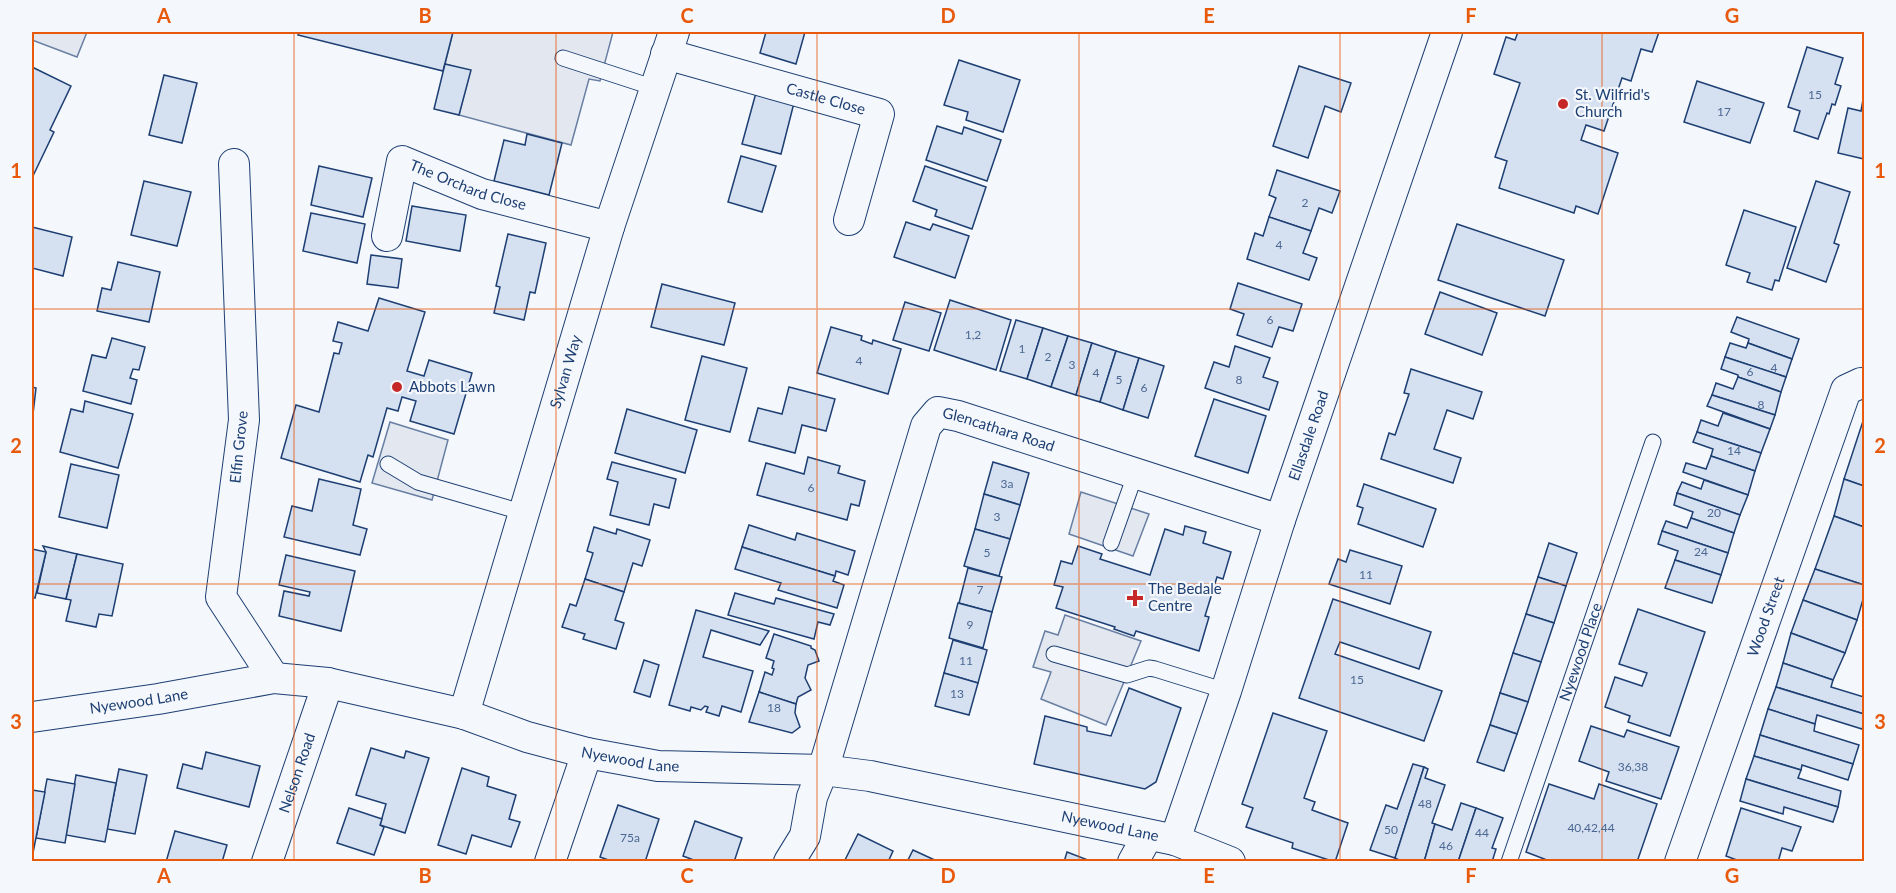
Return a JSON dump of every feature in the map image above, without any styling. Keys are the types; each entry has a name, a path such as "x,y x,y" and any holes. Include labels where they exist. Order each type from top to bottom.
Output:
{"street":[{"name":"Ellasdale Road","path":"1133,861 1161,838 1226,691 1280,520 1447,32"},
{"name":"Sylvan Way","path":"464,714 609,227 670,43"},
{"name":"Castle Close","path":"670,43 879,114 849,220"},
{"name":"The Orchard Close","path":"387,236 402,161 482,194 609,227"},
{"name":"Elfin Grove","path":"234,164 244,420 221,597 274,678"},
{"name":"Wood Street","path":"1680,861 1846,390 1863,383"},
{"name":"Glencathara Road","path":"823,770 926,426 938,412 958,416 1280,520"},
{"name":"Nyewood Lane","path":"32,717 158,699 274,678 328,683 464,714 526,738 587,753 658,766 823,770 870,776 1161,838 1230,861"},
{"name":"Nelson Road","path":"267,861 328,683"},
{"path":"550,861 587,753"},
{"path":"789,861 805,836 812,797 823,770"}],"lane":[{"path":"563,58 656,88"},
{"name":"Nyewood Place","path":"1509,861 1653,442"},
{"path":"388,464 418,482 525,513"},
{"path":"1111,543 1135,474"},
{"path":"1054,654 1127,675 1149,668 1155,669 1226,691"}],"shaded area":[{"path":"32,32 87,32 77,57 32,40"},
{"path":"453,32 613,32 600,81 589,79 571,145 459,115 470,71 445,64"},
{"path":"390,422 448,440 432,500 372,483"},
{"path":"1081,492 1149,514 1133,556 1069,534"},
{"path":"1065,615 1141,641 1106,725 1041,699 1051,672 1033,667 1045,631 1058,635"}],"building":[{"path":"299,32 453,32 443,71 298,35"},
{"path":"766,32 805,32 796,64 760,53"},
{"name":"St. Wilfrid's Church","path":"1518,32 1659,32 1652,52 1641,49 1631,81 1622,78 1604,131 1586,125 1581,140 1618,153 1598,214 1576,206 1574,213 1499,188 1507,161 1495,157 1520,83 1494,74 1506,37 1515,40"},
{"path":"1807,47 1843,58 1835,84 1841,86 1835,105 1832,104 1829,114 1827,113 1818,139 1794,131 1800,111 1788,107"},
{"path":"959,60 1020,80 1003,132 966,120 968,112 944,105"},
{"path":"445,64 471,70 459,115 434,109"},
{"path":"1299,66 1351,83 1341,112 1325,106 1308,158 1273,146"},
{"path":"32,67 71,86 50,130 54,132 32,178"},
{"path":"164,75 197,83 182,143 149,135"},
{"path":"1697,81 1764,103 1750,143 1684,122"},
{"path":"757,89 795,99 781,154 742,144"},
{"path":"1864,94 1864,159 1838,153 1848,108 1861,111"},
{"path":"937,126 962,134 964,127 1001,140 987,181 926,160"},
{"path":"527,134 562,143 549,195 494,181 504,140 525,145"},
{"path":"741,156 776,166 762,212 728,202"},
{"path":"319,166 372,178 363,217 311,205"},
{"path":"925,166 986,187 972,229 935,216 937,210 913,201"},
{"path":"1277,170 1340,191 1332,213 1319,208 1311,231 1269,217 1276,198 1269,195"},
{"path":"144,181 191,192 177,246 131,235"},
{"path":"1816,181 1850,192 1834,243 1839,245 1826,282 1787,268"},
{"path":"412,206 466,215 460,251 406,241"},
{"path":"1744,210 1796,227 1779,281 1775,280 1772,290 1747,282 1750,273 1726,265"},
{"path":"311,213 365,224 357,263 303,251"},
{"path":"1269,217 1311,231 1303,253 1317,258 1309,280 1247,259 1255,233 1263,236"},
{"path":"906,222 930,230 933,224 969,236 955,278 894,257"},
{"path":"1457,224 1564,260 1545,316 1438,280"},
{"path":"32,227 72,237 63,276 32,268"},
{"path":"508,234 546,243 535,293 530,292 524,320 494,313 500,287 496,286"},
{"path":"371,255 402,259 398,288 367,284"},
{"path":"118,262 160,272 149,322 97,311 102,288 111,290"},
{"path":"1238,283 1302,304 1293,331 1279,327 1272,347 1237,335 1244,314 1230,309"},
{"path":"662,284 735,303 724,345 651,327"},
{"path":"1440,292 1497,313 1482,355 1425,334"},
{"name":"Abbots Lawn","path":"379,298 425,312 407,371 424,376 429,360 472,373 454,434 410,421 416,401 402,397 398,411 387,408 373,457 368,455 360,482 281,458 296,405 319,412 334,353 339,354 342,343 333,341 338,322 368,331"},
{"path":"950,300 1011,320 996,370 934,350"},
{"path":"905,302 941,313 929,351 893,340"},
{"path":"1737,317 1799,339 1792,359 1748,343 1749,339 1731,332"},
{"path":"1016,320 1043,328 1027,379 1000,371"},
{"path":"831,327 862,336 861,340 872,344 873,340 901,349 888,394 817,373"},
{"path":"1043,328 1068,336 1051,387 1027,379"},
{"path":"1068,336 1092,343 1076,395 1051,387"},
{"path":"112,338 145,347 139,370 133,369 130,378 137,380 131,404 83,391 92,355 106,358"},
{"path":"1092,343 1116,351 1100,402 1076,395"},
{"path":"1730,343 1746,348 1748,343 1792,359 1786,377 1725,357"},
{"path":"1235,346 1270,358 1263,377 1278,382 1269,410 1205,388 1214,362 1229,367"},
{"path":"1116,351 1139,358 1123,410 1100,402"},
{"path":"702,356 747,368 730,432 685,420"},
{"path":"1725,357 1786,377 1781,392 1721,369"},
{"path":"1139,358 1164,366 1148,418 1123,410"},
{"path":"1411,369 1482,392 1473,419 1447,410 1434,449 1461,458 1453,483 1381,459 1389,433 1395,435 1409,394 1404,393"},
{"path":"1738,377 1781,392 1775,415 1712,395 1716,383 1733,389"},
{"path":"32,387 36,388 33,414 32,413"},
{"path":"789,387 835,399 826,431 802,425 795,453 749,441 758,408 782,414"},
{"path":"1712,395 1775,415 1770,429 1707,406"},
{"path":"1214,399 1266,416 1248,473 1195,456"},
{"path":"85,401 133,414 118,468 60,452 71,409 83,412"},
{"path":"627,409 697,430 685,473 615,453"},
{"path":"1723,413 1770,429 1761,453 1697,432 1701,420 1718,426"},
{"path":"1864,418 1864,486 1844,479"},
{"path":"1697,432 1761,453 1755,471 1711,456 1713,449 1693,442"},
{"path":"1711,456 1755,471 1748,495 1683,472 1686,463 1706,469"},
{"path":"808,457 840,466 838,473 865,481 859,506 851,504 847,520 757,495 766,463 804,474"},
{"path":"612,462 676,479 669,508 654,504 649,525 610,515 618,482 607,479"},
{"path":"993,462 1029,473 1020,505 984,494"},
{"path":"71,464 119,475 107,528 59,517"},
{"path":"319,479 361,489 353,525 367,529 360,555 284,537 292,506 312,511"},
{"path":"1844,479 1864,486 1864,527 1834,516"},
{"path":"1704,480 1748,495 1740,515 1677,493 1682,482 1701,489"},
{"path":"1364,484 1436,509 1423,547 1358,524 1363,508 1357,506"},
{"path":"1677,493 1740,515 1734,533 1691,518 1693,512 1674,505"},
{"path":"984,494 1020,505 1010,539 975,529"},
{"path":"1834,516 1864,527 1864,585 1815,569"},
{"path":"1691,518 1734,533 1728,553 1662,531 1666,521 1687,528"},
{"path":"749,525 795,540 797,533 855,551 848,575 836,571 835,576 742,547"},
{"name":"The Bedale Centre","path":"1185,526 1206,532 1203,543 1231,552 1223,579 1217,577 1205,616 1209,617 1199,651 1136,631 1134,636 1114,629 1115,627 1056,608 1063,587 1054,585 1061,561 1072,564 1078,546 1102,554 1100,559 1150,575 1165,529 1183,535"},
{"path":"594,527 616,534 617,529 650,540 642,566 633,563 624,592 585,579 593,553 587,551"},
{"path":"975,529 1010,539 999,576 964,566"},
{"path":"1662,531 1728,553 1721,575 1675,560 1678,551 1658,544"},
{"path":"1549,543 1577,553 1566,586 1538,577"},
{"path":"43,546 77,554 66,599 37,593 46,552"},
{"path":"742,547 835,576 833,581 844,585 837,608 778,590 781,583 735,569"},
{"path":"32,549 46,552 35,598 32,597"},
{"path":"1350,550 1402,566 1390,604 1329,584 1338,559 1346,562"},
{"path":"77,554 123,564 112,616 99,614 96,627 66,621 71,600 66,599"},
{"path":"286,555 355,571 341,631 279,616 284,591 309,596 310,592 279,585"},
{"path":"1675,560 1721,575 1712,603 1665,588"},
{"path":"968,568 1002,577 992,612 959,603"},
{"path":"1815,569 1864,585 1864,596 1857,620 1803,600"},
{"path":"1538,577 1566,586 1554,623 1526,614"},
{"path":"585,579 624,592 615,620 624,623 616,649 583,639 585,634 562,627 570,604 576,606"},
{"path":"735,593 774,604 776,598 834,614 830,625 818,622 814,639 728,615"},
{"path":"1333,599 1431,632 1419,669 1340,642 1335,654 1442,691 1424,741 1299,698"},
{"path":"1803,600 1857,620 1845,653 1791,633"},
{"path":"958,603 992,612 983,648 949,638"},
{"path":"1638,609 1705,632 1670,736 1628,722 1630,716 1605,707 1615,677 1642,686 1647,673 1619,664"},
{"path":"696,610 769,631 760,645 711,630 703,657 753,671 741,712 722,706 719,716 706,712 708,707 705,706 701,710 691,707 690,711 669,705"},
{"path":"1526,614 1554,623 1541,662 1513,653"},
{"path":"1791,633 1845,653 1833,680 1783,663"},
{"path":"774,634 811,646 819,661 808,665 805,678 811,690 798,697 796,704 759,692 765,672 772,675 774,669 772,668 774,661 766,658"},
{"path":"953,640 987,650 978,683 944,673"},
{"path":"1513,653 1541,662 1528,702 1500,693"},
{"path":"644,660 659,665 650,697 634,692"},
{"path":"1783,663 1833,680 1831,687 1864,697 1864,714 1776,687"},
{"path":"944,673 978,683 969,715 935,706"},
{"path":"1776,687 1864,714 1862,729 1817,715 1815,724 1768,709"},
{"path":"1129,688 1181,708 1156,782 1145,789 1034,764 1045,716 1087,727 1087,731 1111,736"},
{"path":"759,692 796,704 795,713 800,727 792,733 749,722"},
{"path":"1500,693 1528,702 1517,734 1490,725"},
{"path":"1768,709 1815,724 1814,731 1859,745 1853,764 1760,735"},
{"path":"1273,713 1327,731 1304,798 1315,802 1312,810 1348,823 1335,862 1292,848 1293,843 1246,827 1253,808 1242,804"},
{"path":"1490,725 1517,734 1504,771 1477,762"},
{"path":"1591,726 1624,737 1627,730 1679,747 1661,799 1606,781 1609,772 1579,761"},
{"path":"1760,735 1853,764 1848,780 1802,765 1801,770 1754,756"},
{"path":"371,748 404,758 406,751 429,758 405,833 380,825 386,804 356,795"},
{"path":"206,752 260,766 249,807 177,788 183,764 202,769"},
{"path":"1754,756 1801,770 1798,778 1841,791 1838,807 1746,779"},
{"path":"1413,764 1424,767 1395,858 1370,850 1386,805 1397,809"},
{"path":"1424,767 1428,769 1425,778 1445,785 1432,823 1435,824 1424,862 1403,862 1395,858"},
{"path":"462,768 489,777 487,786 516,795 509,819 520,822 511,847 472,835 466,854 438,845"},
{"path":"119,769 147,775 135,834 107,829"},
{"path":"76,775 116,783 105,842 66,835"},
{"path":"47,779 75,784 65,843 36,838"},
{"path":"1746,779 1838,807 1833,822 1784,807 1783,814 1740,801"},
{"path":"1549,784 1594,799 1599,784 1657,804 1637,862 1552,862 1526,852"},
{"path":"32,790 45,792 33,853 32,852"},
{"path":"1461,803 1476,808 1458,862 1424,862 1435,824 1452,830"},
{"path":"618,805 659,819 645,862 614,862 600,857"},
{"path":"349,808 382,819 380,825 384,827 374,855 337,843"},
{"path":"1476,808 1503,818 1492,848 1496,849 1492,862 1458,862"},
{"path":"1741,808 1801,827 1792,851 1782,848 1778,862 1742,862 1726,856"},
{"path":"695,821 742,838 734,862 699,862 683,856"},
{"path":"175,831 227,845 222,862 166,862"},
{"path":"858,834 893,851 888,862 844,862"},
{"path":"913,850 939,862 907,862"},
{"path":"1067,852 1088,860 1089,862 1064,862"}],"place":[{"name":"St. Wilfrid's Church","path":"1563,104"},
{"name":"Abbots Lawn","path":"397,387"},
{"name":"The Bedale Centre","path":"1135,598"}]}
